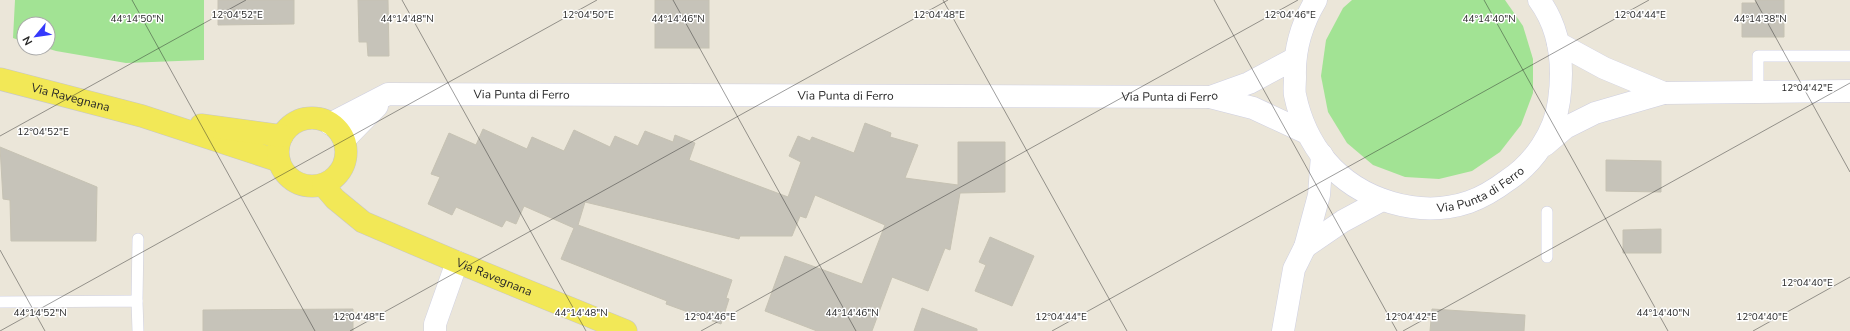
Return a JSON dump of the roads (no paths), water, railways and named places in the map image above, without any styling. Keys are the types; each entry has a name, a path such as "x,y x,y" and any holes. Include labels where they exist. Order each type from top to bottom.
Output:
{"main road":[{"name":"Via Ravegnana","path":"0,79 142,116 279,161"},
{"name":"Via Ravegnana","path":"142,116 282,136"},
{"path":"309,118 320,119 330,124 339,131 344,140 345,159 342,168 329,180 312,186 301,184 291,179 283,171 279,161 278,152 282,136 289,127 298,121 309,118"},
{"name":"Via Ravegnana","path":"329,180 335,199 363,222 626,331"}],"street":[{"name":"Via Punta di Ferro","path":"1308,5 1298,37 1294,59 1295,94 1308,133 1322,155 1341,176 1362,191 1382,200 1406,206 1425,208 1446,207 1468,202 1490,193 1516,175 1538,151 1550,129 1558,108 1562,75 1558,43 1546,11 1538,0"},
{"path":"1558,43 1604,68 1664,93"},
{"name":"Via Punta di Ferro","path":"330,124 388,94 1210,98 1249,83 1294,59"},
{"path":"1538,151 1565,128 1595,114 1664,93 1850,91"},
{"path":"344,140 388,94"},
{"path":"1210,98 1252,108 1308,133"},
{"path":"1283,331 1294,269 1305,247 1319,195 1322,155"},
{"path":"1305,247 1343,220 1382,200"},
{"path":"435,331 435,324 457,262"}],"lane":[{"path":"1758,92 1758,56 1850,56"},
{"path":"1547,212 1547,257"},
{"path":"138,239 138,331"},
{"path":"0,302 138,301"}]}
